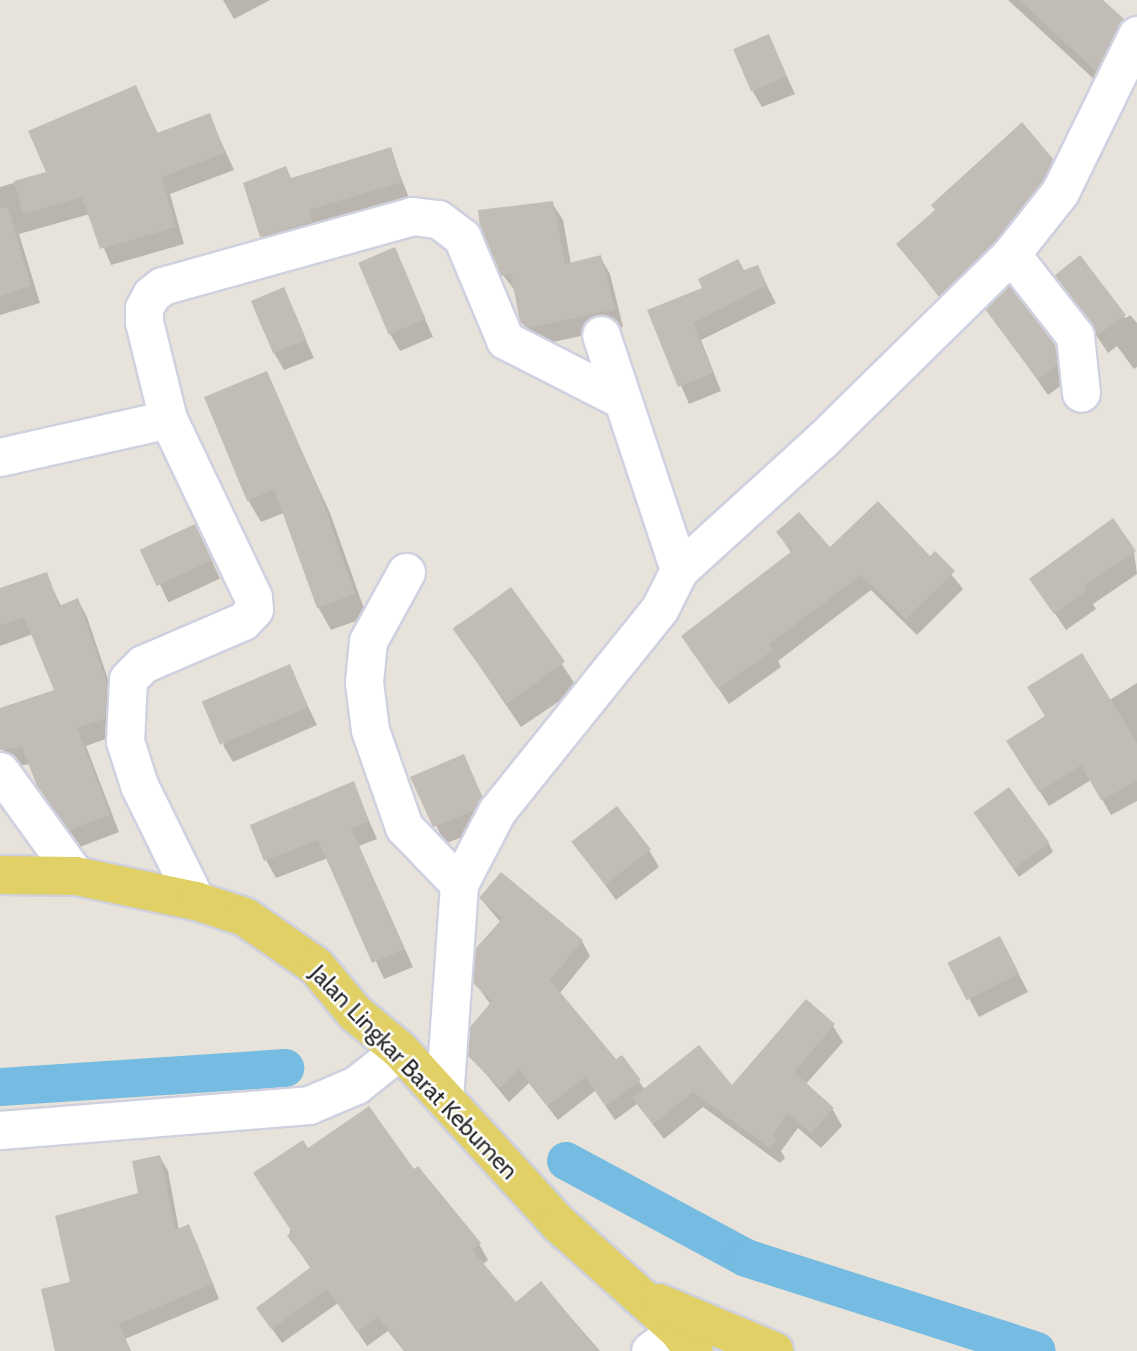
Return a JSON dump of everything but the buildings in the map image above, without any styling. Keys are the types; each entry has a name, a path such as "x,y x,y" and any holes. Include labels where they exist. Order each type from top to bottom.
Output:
{"main road":[{"name":"Jalan Lingkar Barat Kebumen","path":"0,875 76,876 196,901 245,917 316,966 355,1013 400,1050 501,1164 631,1292 674,1344"},
{"path":"631,1292 774,1351"}],"street":[{"path":"444,1099 459,884 496,811 660,608 680,570 821,442 1011,254 1060,192 1137,35"},
{"path":"196,901 139,785 125,741 128,680 143,664 243,621 254,609 253,597 168,419 144,322 144,308 150,295 162,286 412,216 438,219 456,229 505,340 621,399"},
{"path":"1011,254 1075,336 1081,393"},
{"path":"601,335 680,570"},
{"path":"0,457 168,419"},
{"path":"405,572 368,641 364,682 370,730 404,827 459,884"},
{"path":"0,771 76,876"},
{"path":"0,1130 309,1105 356,1086 400,1050"}],"waterway":[{"path":"0,1087 285,1068"},
{"path":"566,1161 746,1258 1037,1351"}]}
